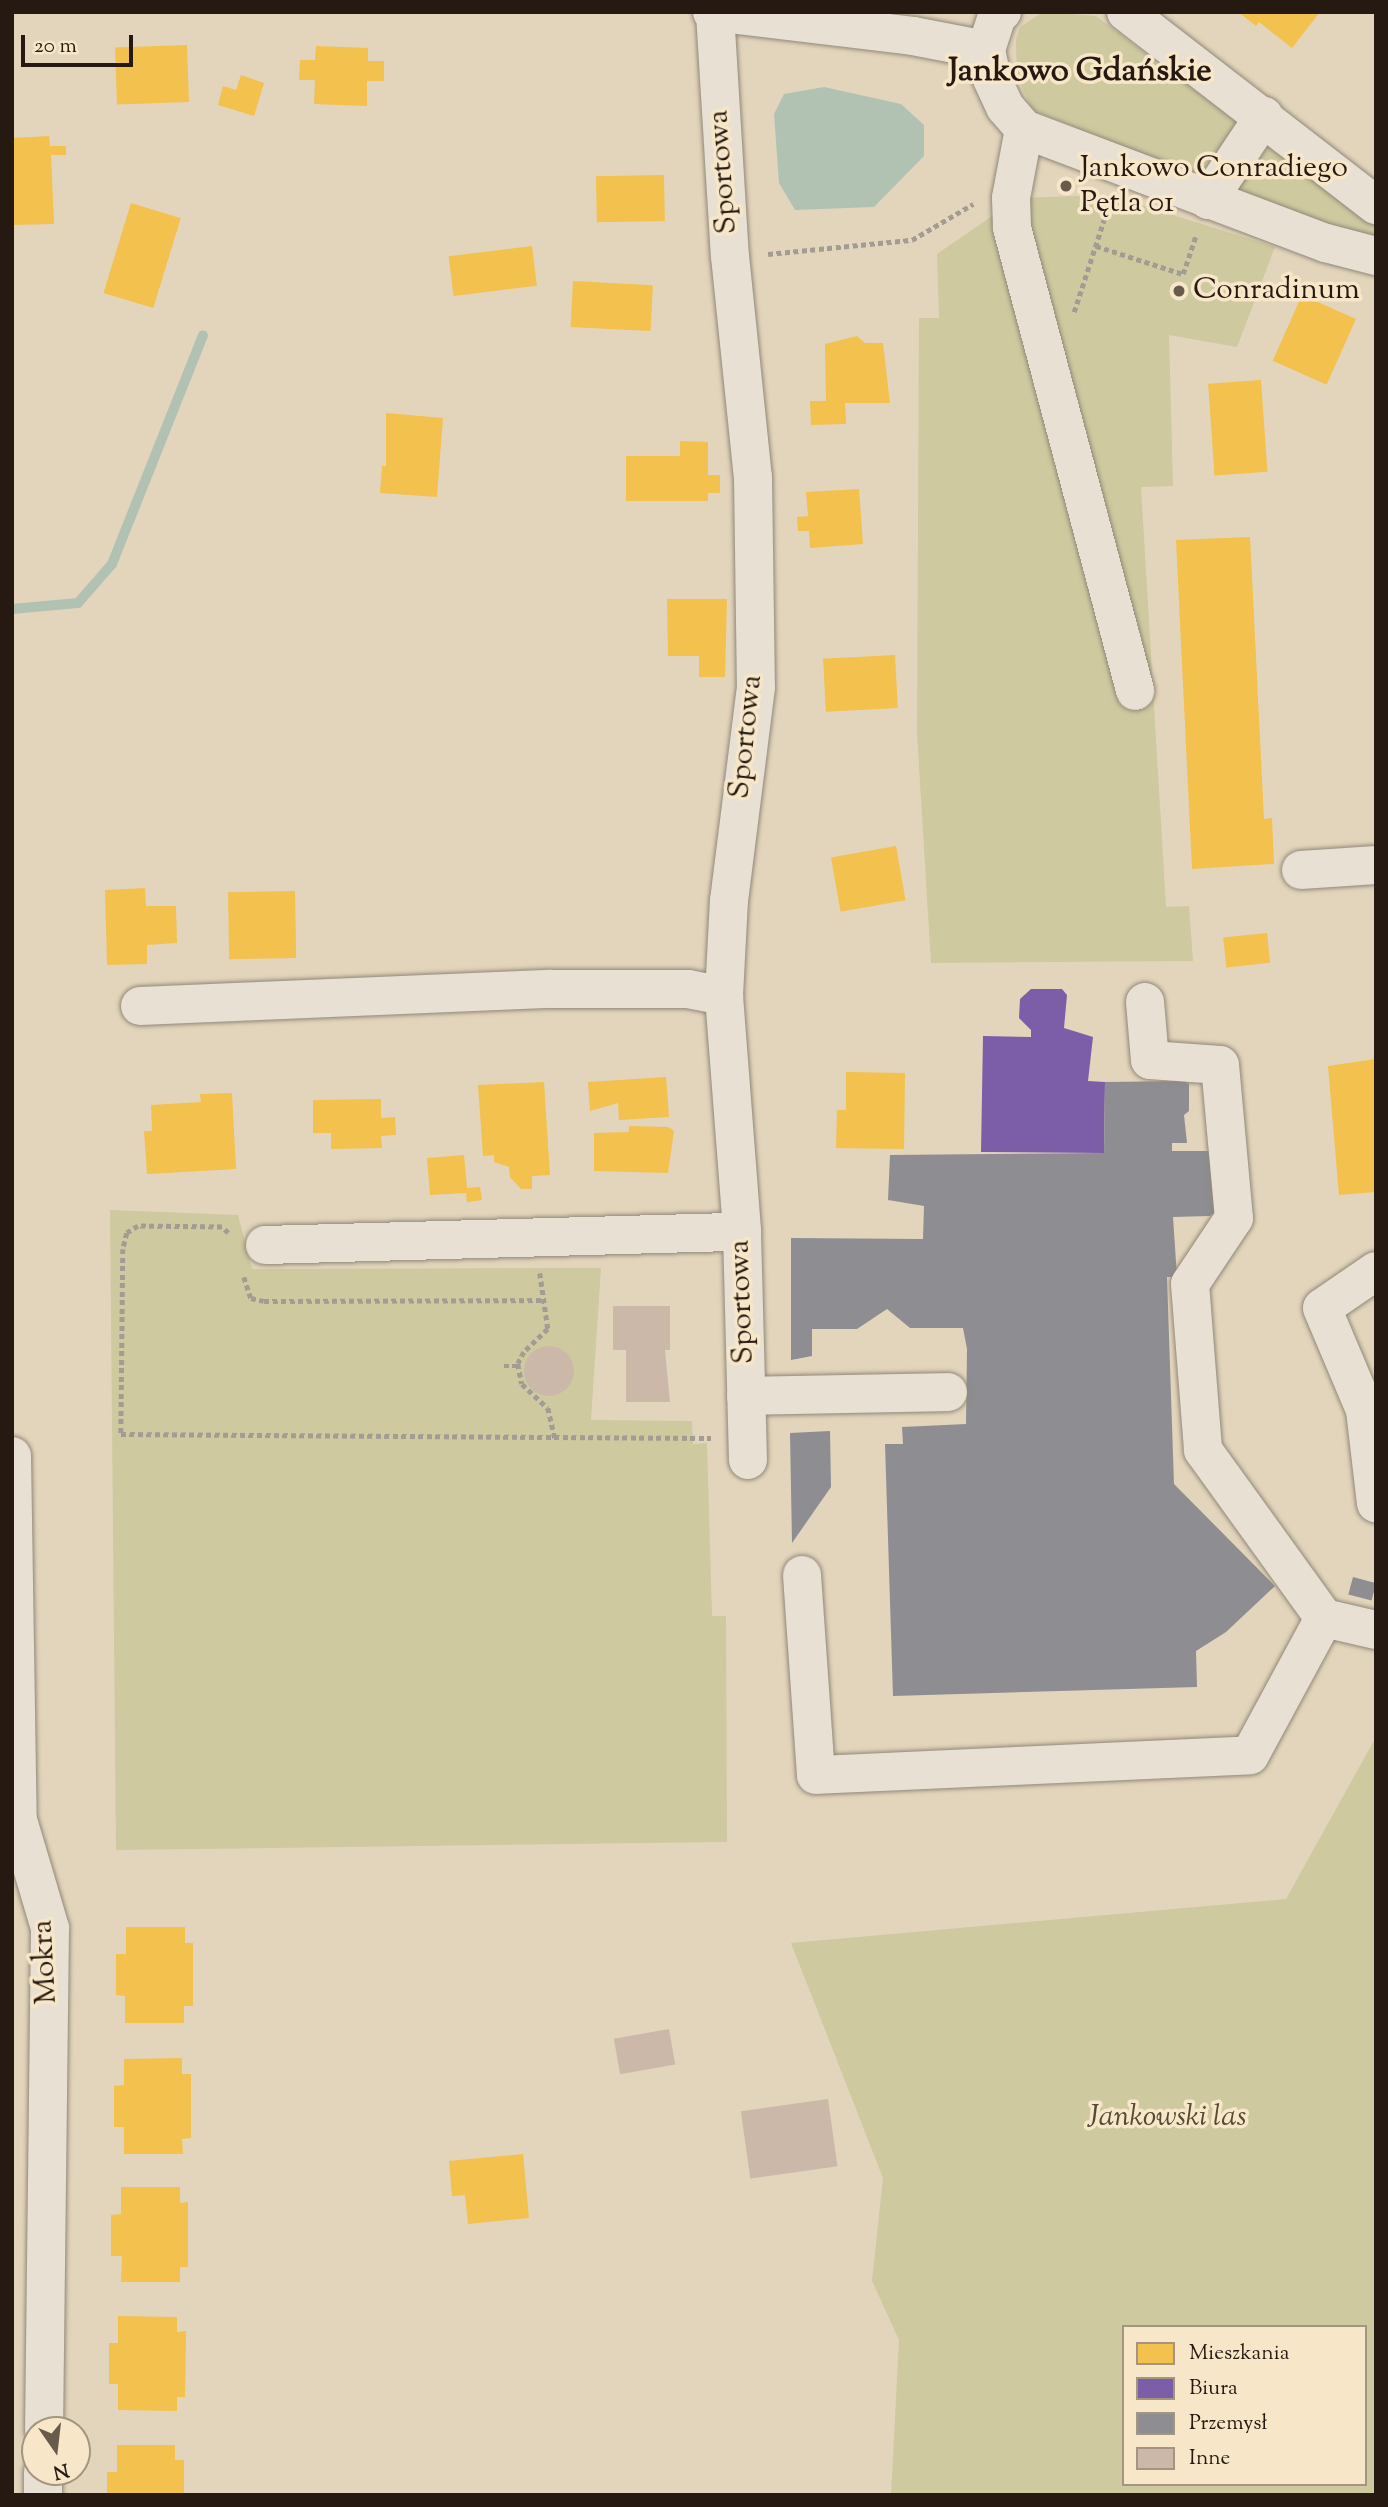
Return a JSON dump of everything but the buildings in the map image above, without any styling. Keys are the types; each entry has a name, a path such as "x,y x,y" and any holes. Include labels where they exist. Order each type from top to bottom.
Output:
{"street":[{"path":"1002,12 997,16 986,50 992,79 1005,107 1024,129 1203,214 1376,256"},
{"path":"1126,12 1376,205"},
{"path":"714,13 913,36 986,50"},
{"name":"Sportowa","path":"714,13 730,256 753,477 756,687 729,900 724,996 742,1233 748,1449"},
{"path":"1203,214 1264,116"},
{"path":"1024,129 1014,177 1012,228 1135,691"},
{"path":"1301,870 1376,865"},
{"path":"140,1006 551,989 688,989 724,996"},
{"path":"1146,1002 1150,1060 1220,1065 1234,1217 1190,1284 1203,1451 1324,1618 1376,1630"},
{"path":"247,1255 742,1233"},
{"path":"1376,1271 1322,1308 1365,1410 1376,1503"},
{"path":"746,1396 948,1392"},
{"name":"Mokra","path":"12,1456 18,1820 50,1928 44,2416"},
{"path":"802,1575 816,1775 1250,1755 1324,1618"}],"path":[{"path":"730,256 873,247 912,240 1014,177"},
{"path":"1073,316 1113,190"},
{"path":"1096,246 1183,274 1203,214"},
{"path":"555,1438 548,1408 522,1384 519,1366 524,1352 548,1329 541,1300 264,1301 251,1298 247,1255 222,1227 138,1226 127,1233 123,1249 121,1434 555,1438 748,1449"},
{"path":"504,1366 519,1366"}],"green space":[{"path":"1043,12 1096,16 1376,227 1376,246 1032,110 1017,75 1016,40 1020,27"},
{"path":"1109,195 1275,247 1237,347 1169,335 1173,486 1141,487 1166,907 1189,906 1193,961 931,963 917,733 919,318 939,318 937,254 1018,198"},
{"path":"110,1210 238,1215 252,1269 601,1268 591,1420 692,1421 693,1444 707,1443 712,1616 726,1616 727,1842 116,1850"},
{"name":"Jankowski las","path":"1376,1737 1376,2495 891,2495 899,2340 872,2281 883,2178 791,1943 1286,1899"}],"shaded area":[{"path":"824,87 901,104 924,125 924,156 874,207 795,210 779,183 774,114 784,94"}],"waterway":[{"path":"12,609 78,603 112,564 203,335"}],"place":[{"name":"Jankowo Conradiego Pętla 01","path":"1066,186"},
{"name":"Conradinum","path":"1179,291"}],"district":[{"name":"Jankowo Gdańskie","path":"1080,73"}]}
